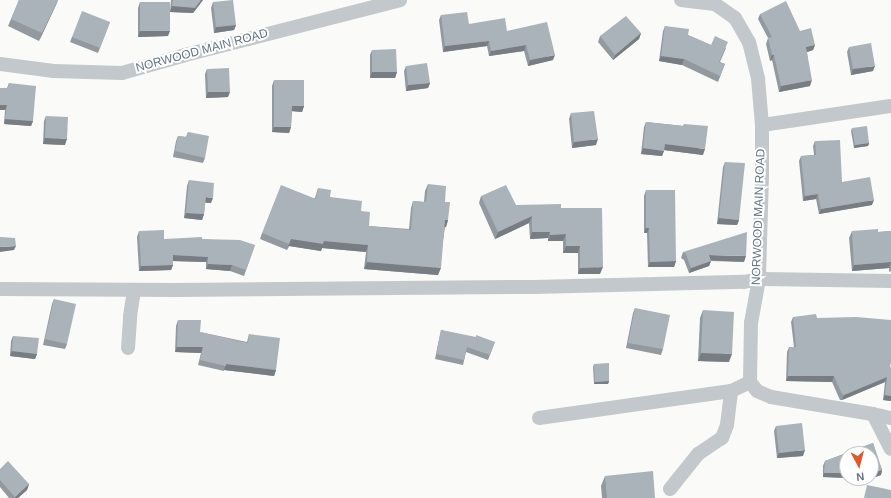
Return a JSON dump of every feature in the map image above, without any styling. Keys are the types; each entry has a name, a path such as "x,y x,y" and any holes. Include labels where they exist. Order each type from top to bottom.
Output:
{"street":[{"name":"NORWOOD MAIN ROAD","path":"0,64 54,71 122,73 192,53 400,0"},
{"name":"NORWOOD MAIN ROAD","path":"681,0 715,4 735,18 749,42 758,79 762,125 759,279 751,323 750,382"},
{"path":"762,125 891,106"},
{"path":"0,288 134,290 534,287 744,282 759,279 891,281"},
{"path":"128,348 130,316 134,290"},
{"path":"539,418 731,391 750,382 757,391 771,397 891,418"},
{"path":"670,490 698,454 722,438 728,425 731,391"},
{"path":"873,414 891,448"}],"building":[{"path":"19,0 58,0 42,33 11,19"},
{"path":"173,0 201,0 195,8 172,6"},
{"path":"233,0 236,25 216,27 213,2"},
{"path":"786,1 800,31 811,28 815,45 806,47 812,80 781,86 774,55 772,55 768,38 772,37 760,14"},
{"path":"140,2 170,2 170,31 140,31"},
{"path":"82,11 110,22 100,48 72,37"},
{"path":"467,12 469,24 505,18 507,31 547,22 555,55 530,60 526,45 491,51 489,41 445,46 441,15"},
{"path":"626,16 641,33 615,55 600,36"},
{"path":"665,26 689,29 688,35 711,45 715,36 728,42 719,62 725,64 720,76 684,59 661,56"},
{"path":"871,43 875,66 853,69 849,47"},
{"path":"396,49 397,72 372,72 372,50"},
{"path":"427,63 430,83 408,85 406,66"},
{"path":"229,68 230,92 208,92 207,69"},
{"path":"274,80 304,80 304,106 292,106 291,127 274,127"},
{"path":"9,83 36,86 33,121 5,119 7,105 0,105 0,88 8,88"},
{"path":"594,111 598,139 574,142 571,113"},
{"path":"46,116 68,117 67,139 45,138"},
{"path":"646,122 684,126 684,124 708,126 705,149 665,144 664,151 643,148"},
{"path":"867,126 869,143 855,145 852,128"},
{"path":"188,132 209,136 205,158 175,151 178,136 187,137"},
{"path":"840,140 842,182 870,177 874,200 821,209 818,194 805,196 801,156 816,155 815,141"},
{"path":"725,162 745,163 739,220 719,218"},
{"path":"189,180 214,183 213,198 206,197 204,214 186,213"},
{"path":"428,184 446,186 445,202 450,202 448,220 445,220 441,268 367,262 368,245 324,241 323,244 291,239 289,244 262,233 281,185 316,199 318,188 331,190 330,197 362,201 361,211 370,212 369,226 411,230 413,201 426,202"},
{"path":"506,185 516,205 561,204 561,208 602,208 603,267 580,268 580,246 566,246 566,234 550,235 550,232 532,232 532,216 498,232 481,196"},
{"path":"646,190 675,190 676,261 650,262 649,228 646,228"},
{"path":"878,229 878,232 891,231 891,262 854,265 852,231"},
{"path":"164,230 164,239 202,237 202,239 240,240 255,245 246,270 232,265 208,264 208,257 173,255 173,265 141,266 139,231"},
{"path":"747,232 746,256 709,255 711,261 691,268 686,254 683,252"},
{"path":"0,237 15,238 16,246 0,247"},
{"path":"54,299 76,304 67,344 45,339"},
{"path":"635,308 670,315 663,349 628,343"},
{"path":"703,310 734,312 732,354 701,353"},
{"path":"816,314 817,318 856,317 891,320 891,396 885,395 887,377 844,395 842,394 834,376 788,376 789,347 796,347 793,317"},
{"path":"178,320 201,320 200,332 248,343 249,334 280,338 276,370 226,364 226,366 200,360 203,347 177,347"},
{"path":"441,330 476,337 476,335 495,342 490,355 467,347 464,360 436,354"},
{"path":"13,336 39,338 37,354 12,351"},
{"path":"609,363 609,381 595,382 594,364"},
{"path":"802,423 805,450 779,453 776,426"},
{"path":"873,443 874,446 865,446"},
{"path":"839,456 839,473 824,473 825,461"},
{"path":"8,461 29,484 15,497 0,480 0,469"},
{"path":"879,461 882,470 879,471"},
{"path":"653,471 655,498 607,498 605,476"},
{"path":"867,486 891,490 891,498 864,498"}]}
